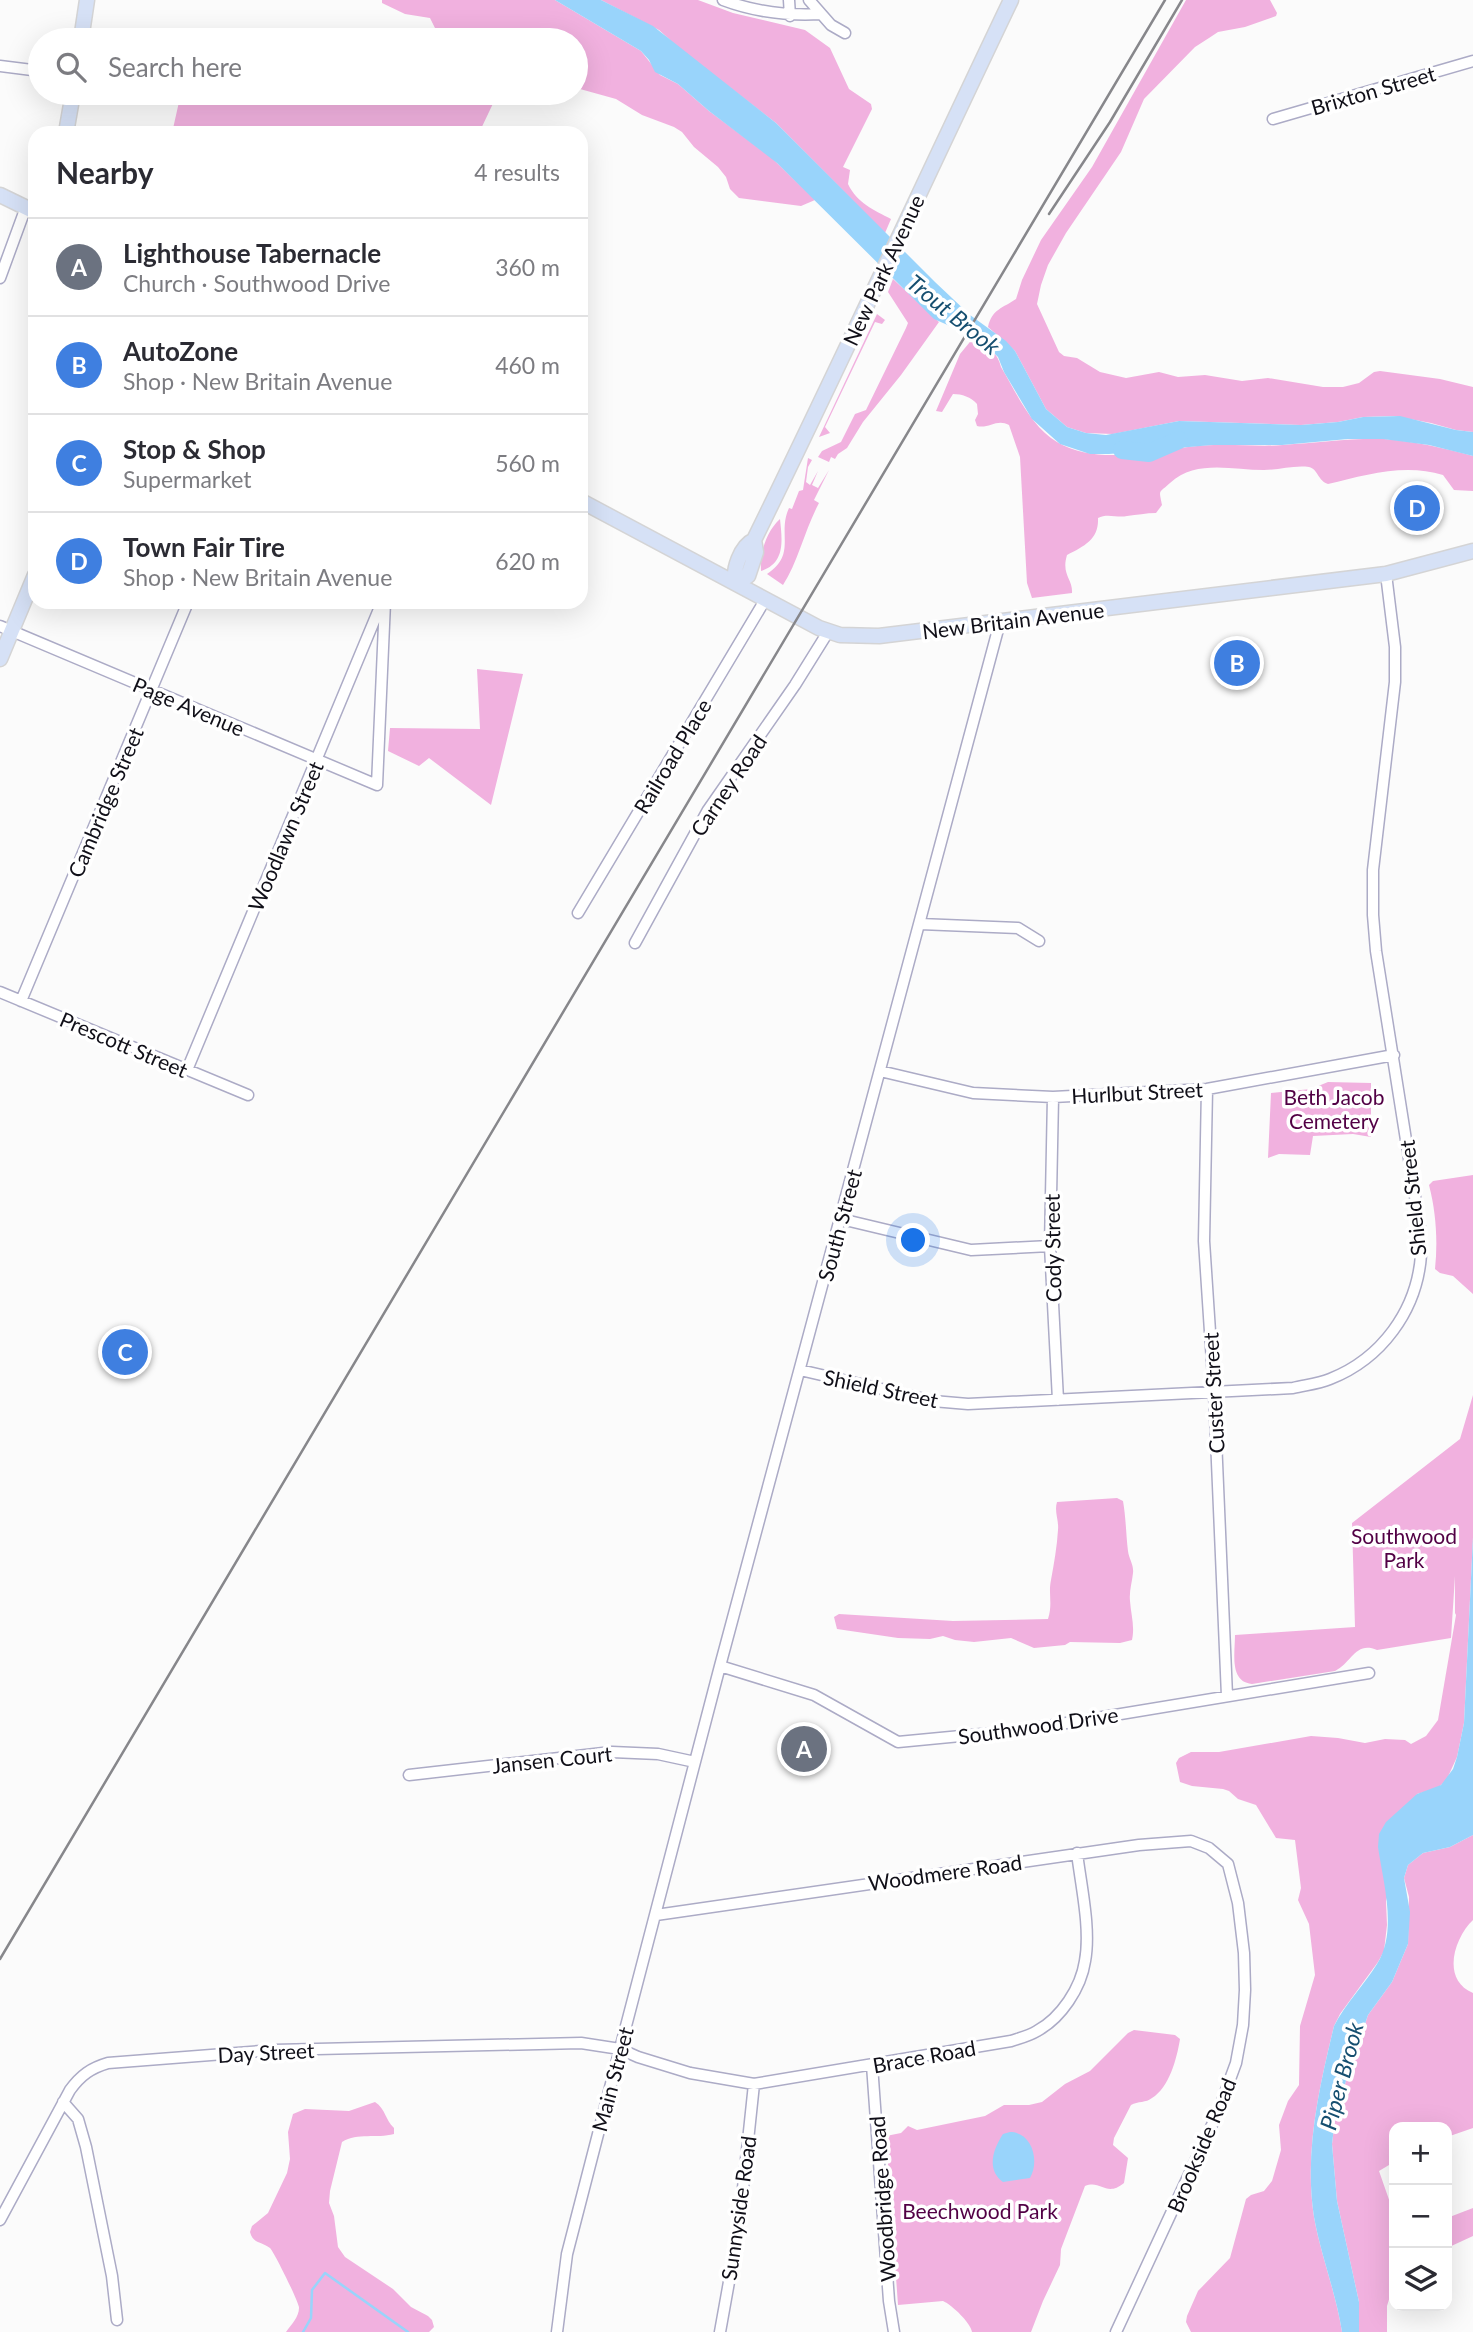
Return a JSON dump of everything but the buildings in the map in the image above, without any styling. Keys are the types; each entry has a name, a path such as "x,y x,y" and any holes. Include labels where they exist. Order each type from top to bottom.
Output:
{"main road":[{"path":"83,28 87,0"},
{"name":"New Park Avenue","path":"736,583 748,576 756,552 754,540 839,367 895,242 1011,0"},
{"path":"67,126 70,105"},
{"path":"0,195 28,208"},
{"name":"New Britain Avenue","path":"588,506 828,632 853,636 879,636 1000,622 1386,574 1473,551"},
{"path":"0,659 6,629 28,588"}],"street":[{"path":"723,0 746,8 790,16 821,14"},
{"path":"789,0 790,16"},
{"path":"808,0 831,26 840,33 845,33"},
{"name":"Brixton Street","path":"1273,119 1473,61"},
{"path":"0,66 28,70"},
{"path":"0,278 28,216"},
{"name":"Shield Street","path":"800,1370 933,1401 968,1404 1293,1388 1328,1380 1361,1364 1390,1336 1404,1317 1421,1255 1420,1228 1376,951 1373,915 1374,863 1395,682 1395,646 1386,574"},
{"name":"Railroad Place","path":"578,913 765,600"},
{"name":"Cambridge Street","path":"22,1001 185,609"},
{"name":"Woodlawn Street","path":"187,1070 381,609"},
{"name":"Woodlawn Street","path":"377,785 384,609"},
{"name":"South Street","path":"677,1828 1000,622"},
{"name":"Page Avenue","path":"6,629 377,785"},
{"name":"Carney Road","path":"635,943 708,810 795,685 828,632"},
{"path":"920,923 1018,928 1039,941"},
{"name":"Prescott Street","path":"0,992 248,1095"},
{"name":"Hurlbut Street","path":"880,1071 973,1093 1053,1097 1207,1089 1394,1055"},
{"name":"Custer Street","path":"1207,1089 1204,1241 1214,1392 1227,1696"},
{"name":"Cody Street","path":"1053,1097 1050,1246 1058,1400"},
{"path":"841,1219 971,1250 1050,1246"},
{"name":"Southwood Drive","path":"720,1666 814,1695 898,1742 1024,1730 1369,1673"},
{"name":"Jansen Court","path":"409,1775 612,1752 658,1754 695,1762"},
{"name":"Main Street","path":"557,2332 568,2255 677,1828"},
{"name":"Woodmere Road","path":"656,1915 1077,1853 1191,1841 1209,1848 1228,1864"},
{"name":"Brace Road","path":"620,2049 690,2073 754,2084 1011,2041 1037,2031 1060,2013 1073,1993 1085,1962 1087,1937 1077,1853"},
{"name":"Brookside Road","path":"1116,2332 1218,2112 1236,2063 1243,2025 1245,1978 1237,1903 1228,1864"},
{"name":"Day Street","path":"0,2220 63,2102 79,2078 93,2067 108,2063 274,2050 581,2043 620,2049"},
{"name":"Woodbridge Road","path":"872,2065 889,2301 894,2332"},
{"name":"Sunnyside Road","path":"720,2332 739,2227 754,2084"},
{"path":"63,2102 78,2119 86,2147 112,2276 117,2320"}],"green space":[{"path":"382,0 555,0 641,51 660,75 678,84 772,158 815,200 801,206 739,198 730,189 726,177 718,167 694,147 682,132 642,115 616,99 588,91 588,28 435,28 430,18 405,14 382,3"},
{"path":"601,0 698,0 733,13 805,30 830,48 849,89 871,104 872,109 843,167 850,170 848,184 856,196 891,219 885,233 776,123 659,30"},
{"path":"1186,0 1270,0 1277,13 1276,16 1245,27 1218,32 1195,47 1144,99 1121,152 1066,233 1048,265 1041,285 1037,304 1059,352 1064,356 1077,358 1100,372 1126,378 1159,372 1178,377 1205,375 1242,381 1268,378 1323,387 1343,387 1359,383 1374,372 1380,371 1440,379 1473,387 1473,432 1394,416 1301,425 1179,421 1113,434 1086,433 1067,427 1046,409 1015,351 988,327 995,313 1016,299 1041,240 1092,167"},
{"path":"178,105 492,105 482,126 174,126"},
{"path":"893,279 939,322 863,422 847,448 835,459 831,457 829,462 818,457 822,451 841,442 855,414 866,410 908,323 888,292"},
{"path":"877,314 885,320 882,324 875,322 825,427 830,433 819,437"},
{"path":"974,337 994,353 1018,398 1039,427 1057,442 1075,450 1114,455 1195,446 1274,446 1359,439 1395,440 1473,456 1473,491 1454,490 1443,475 1414,470 1385,472 1328,484 1309,467 1264,470 1203,468 1180,476 1161,491 1162,505 1156,513 1098,518 1093,537 1067,555 1065,567 1072,593 1032,598 1027,583 1020,457 1009,425 1001,423 977,426 977,404 960,395 953,394 942,412 936,411 960,354"},
{"path":"808,458 812,460 806,482 810,485 818,471 812,485 818,488 829,470 814,500 819,503 783,585 767,574 776,566 784,551 786,517 799,491 803,490"},
{"path":"780,519 779,556 761,571 765,543"},
{"path":"477,669 523,674 491,805 429,758 419,766 388,751 390,728 480,729"},
{"name":"Beth Jacob Cemetery","path":"1328,1082 1371,1083 1371,1137 1353,1134 1313,1136 1310,1155 1279,1154 1268,1158 1271,1093 1311,1089"},
{"path":"1473,1175 1473,1294 1453,1276 1435,1269 1436,1227 1429,1185 1433,1181"},
{"name":"Southwood Park","path":"1473,1395 1473,1537 1464,1723 1457,1757 1446,1781 1436,1789 1417,1794 1386,1901 1384,1951 1334,2026 1315,2121 1311,2169 1314,2217 1342,2332 1191,2332 1186,2322 1187,2316 1198,2291 1230,2258 1246,2199 1264,2191 1272,2181 1281,2150 1279,2125 1288,2101 1299,2085 1300,2026 1315,1975 1309,1924 1298,1900 1301,1888 1295,1840 1276,1838 1256,1805 1238,1799 1229,1791 1180,1782 1176,1763 1179,1758 1191,1752 1219,1752 1311,1736 1365,1743 1385,1739 1405,1740 1411,1744 1426,1736 1438,1720 1456,1615 1455,1576 1451,1638 1377,1650 1364,1648 1335,1671 1252,1684 1245,1682 1240,1678 1235,1666 1235,1635 1355,1627 1352,1523 1460,1439"},
{"path":"1117,1498 1123,1501 1128,1551 1133,1570 1130,1597 1132,1640 1120,1643 1070,1642 1065,1645 1034,1648 1011,1638 974,1642 943,1636 930,1639 898,1638 837,1629 834,1617 839,1614 953,1621 1048,1619 1058,1536 1057,1502"},
{"path":"1473,1835 1473,1920 1460,1937 1454,1969 1463,1987 1473,1993 1473,2128 1452,2135 1452,2122 1389,2122 1389,2165 1379,2171 1389,2200 1387,2332 1359,2332 1359,2302 1337,2201 1332,2144 1336,2111 1368,2015 1392,1982 1408,1944 1409,1897 1404,1878 1408,1865 1423,1853 1450,1847"},
{"name":"Beechwood Park","path":"1134,2030 1175,2035 1180,2039 1174,2063 1168,2080 1158,2093 1150,2100 1131,2105 1114,2138 1113,2145 1128,2158 1124,2183 1113,2189 1091,2184 1085,2186 1061,2249 1060,2265 1031,2332 972,2332 960,2315 943,2301 898,2305 886,2136 901,2133 908,2126 917,2130 985,2116 1004,2105 1042,2102 1065,2084 1090,2071"},
{"path":"375,2102 394,2128 394,2134 354,2137 342,2142 329,2203 334,2216 338,2247 345,2257 393,2289 411,2307 428,2316 434,2327 429,2332 286,2332 298,2315 298,2304 270,2248 255,2240 250,2232 252,2226 268,2213 287,2173 290,2159 288,2132 293,2114 305,2109 349,2111"},
{"path":"1473,2208 1473,2236 1452,2246 1452,2216"}],"water":[{"path":"555,0 601,0 653,26 776,123 935,282 970,315 1006,341 1015,351 1046,409 1067,427 1106,435 1179,421 1301,425 1363,417 1400,416 1473,432 1473,456 1429,445 1383,439 1282,445 1212,445 1109,454 1090,454 1060,444 1032,419 998,357 991,350 977,338 934,319 777,163 678,84 655,72 641,51"},
{"path":"1473,1537 1473,1835 1450,1847 1423,1853 1408,1865 1404,1878 1410,1912 1408,1944 1392,1982 1368,2015 1336,2111 1332,2144 1337,2201 1359,2302 1359,2332 1342,2332 1317,2232 1311,2193 1312,2145 1318,2097 1334,2026 1377,1964 1387,1937 1387,1906 1378,1847 1379,1834 1386,1822 1417,1794 1441,1785 1453,1769 1457,1757 1464,1723"},
{"path":"1018,2133 1029,2142 1034,2164 1030,2178 1003,2182 994,2172 993,2159 1003,2134"}],"waterway":[{"name":"Trout Brook","path":"1122,450 1149,453 1179,440"},
{"name":"Piper Brook","path":"303,2332 311,2318 312,2290 325,2273 408,2332"}],"railway":[{"path":"0,1959 1165,0"},
{"path":"1049,214 1110,122 1182,0"}],"place":[{"name":"Town Fair Tire","path":"1417,508"},
{"name":"AutoZone","path":"1237,663"},
{"name":"Stop & Shop","path":"125,1352"},
{"name":"Lighthouse Tabernacle","path":"804,1749"}]}
